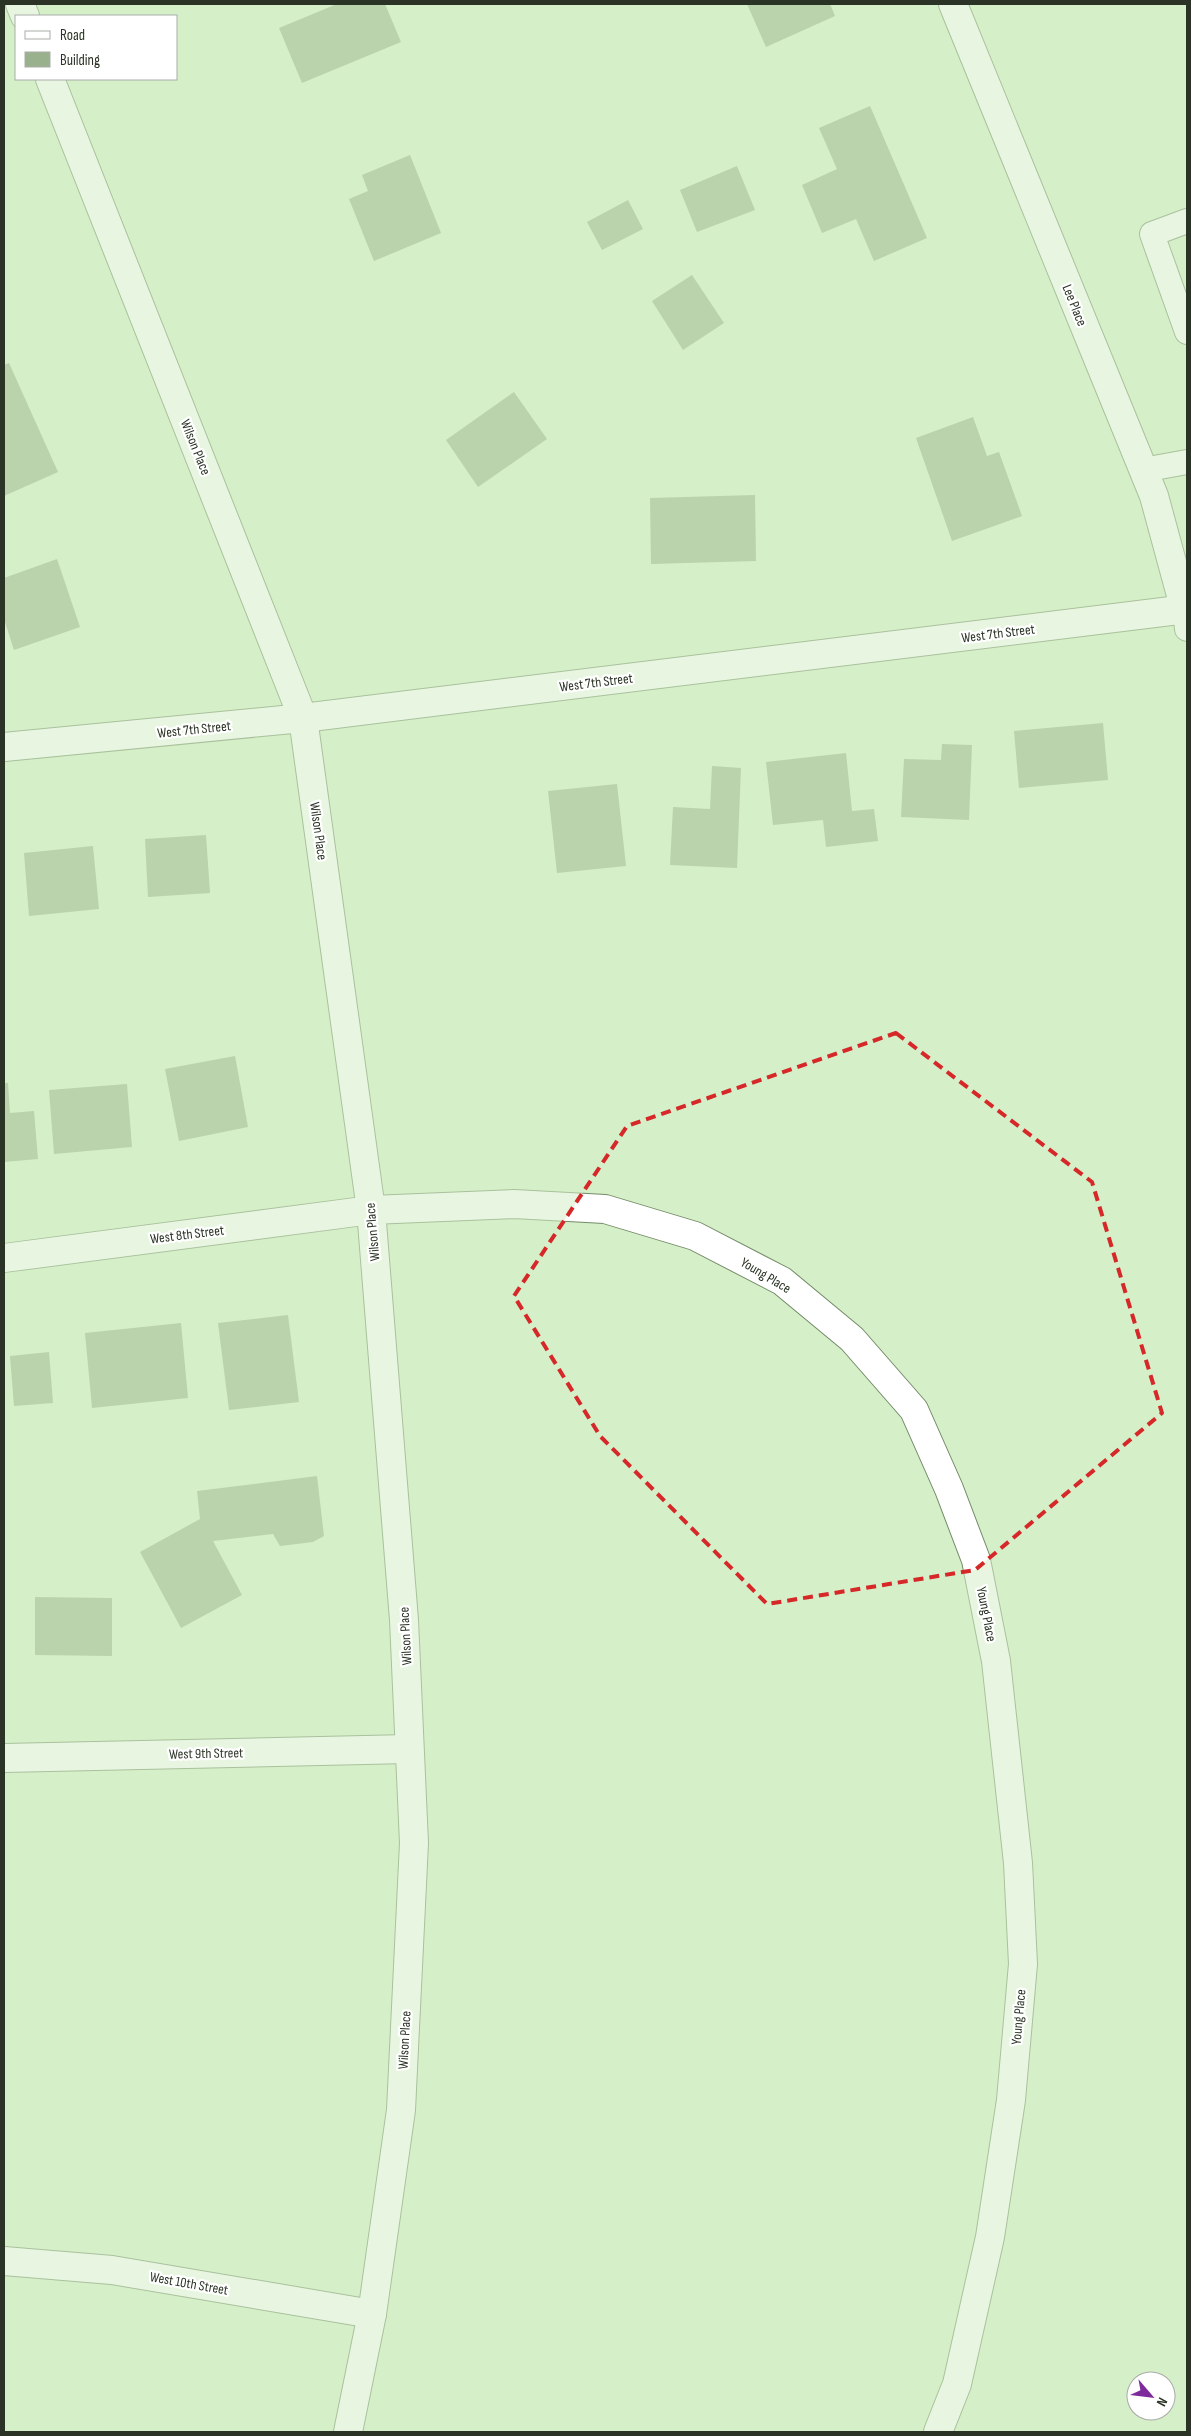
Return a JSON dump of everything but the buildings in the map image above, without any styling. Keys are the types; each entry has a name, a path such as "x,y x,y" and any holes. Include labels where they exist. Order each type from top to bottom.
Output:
{"street":[{"name":"Lee Place","path":"953,4 1154,496 1186,616"},
{"name":"Wilson Place","path":"50,80 303,718 370,1210 404,1620 414,1843 401,2110 372,2314 348,2432"},
{"name":"West 7th Street","path":"4,747 303,718 1186,616"},
{"name":"Young Place","path":"370,1210 514,1204 605,1209 695,1236 782,1281 852,1339 914,1410 949,1489 978,1569 996,1661 1018,1863 1023,1964 1011,2100 990,2237 957,2384 938,2432"},
{"name":"West 8th Street","path":"4,1258 370,1210"},
{"name":"West 9th Street","path":"4,1758 409,1749"},
{"name":"West 10th Street","path":"4,2262 112,2270 372,2314"}],"lane":[{"path":"1187,222 1152,234 1187,332"},
{"path":"1143,470 1187,462"}],"highlighted area":[{"path":"896,1033 1092,1182 1162,1413 975,1570 767,1604 600,1436 514,1296 627,1126"}]}
